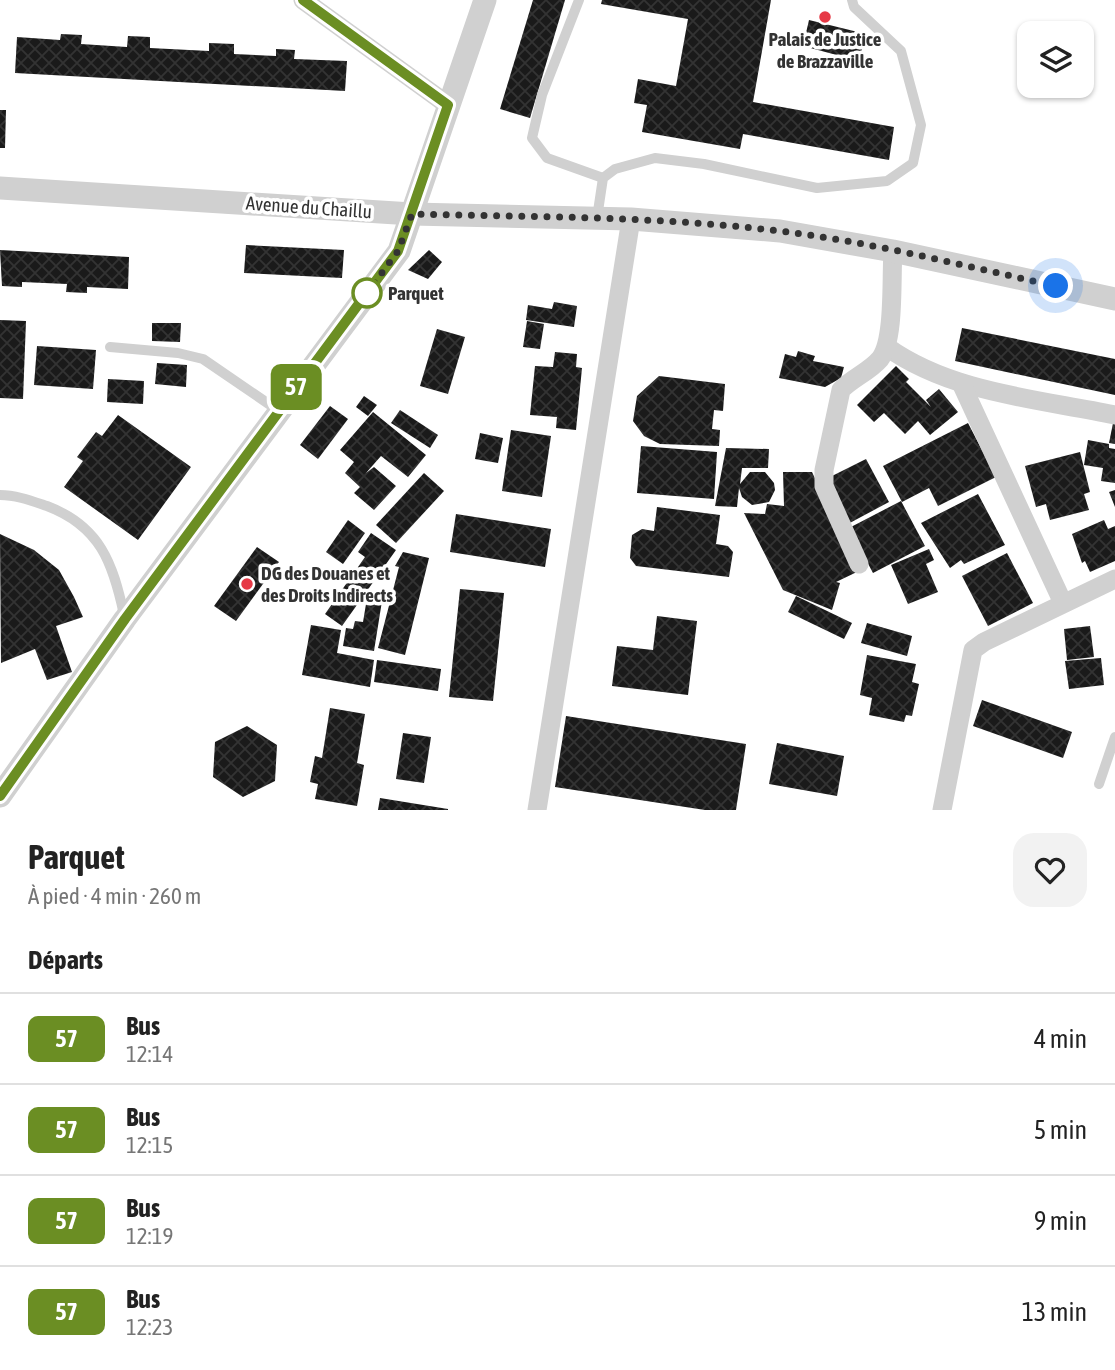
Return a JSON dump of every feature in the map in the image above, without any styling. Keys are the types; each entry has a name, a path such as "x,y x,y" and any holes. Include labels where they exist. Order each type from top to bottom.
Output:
{"street":[{"path":"303,0 448,105"},
{"path":"0,796 125,619 398,251 485,0"},
{"name":"Avenue du Chaillu","path":"0,188 412,214 631,219 780,231 893,251 1115,299"},
{"path":"537,810 631,219"},
{"path":"859,564 824,486 824,470 841,390 849,381 874,366 887,346 893,251"},
{"path":"887,346 912,365 961,383 1115,415"},
{"path":"961,383 1063,603"},
{"path":"942,810 973,650 1115,579"}],"lane":[{"path":"579,0 541,95 531,138 547,158 603,178"},
{"path":"596,219 603,178 615,169 654,158 704,164 817,188 887,181 913,163 921,125 901,51 854,7 852,0"},
{"path":"110,347 178,353 203,359 279,411"},
{"path":"0,495 52,508 74,518 89,532 100,545 116,574 125,619"},
{"path":"1099,784 1115,737"}],"building":[{"path":"533,0 565,0 530,118 500,109"},
{"path":"602,0 771,0 753,102 894,127 889,160 743,134 740,149 642,132 647,105 634,103 638,79 676,86 688,19 601,4"},
{"path":"809,20 866,34 859,61 803,46"},
{"path":"61,34 82,35 81,44 127,47 128,36 150,37 150,48 209,51 209,43 234,44 234,54 276,56 276,49 295,50 294,59 347,61 345,91 15,73 17,37 60,40"},
{"path":"0,110 6,110 5,148 0,148"},
{"path":"246,245 344,250 342,278 244,273"},
{"path":"0,250 129,257 128,289 87,287 87,293 66,292 67,284 22,282 22,287 2,286"},
{"path":"429,250 442,262 428,279 408,270"},
{"path":"554,302 577,306 574,327 526,320 528,305 552,309"},
{"path":"0,320 26,321 23,399 0,398"},
{"path":"527,321 544,324 540,349 523,347"},
{"path":"152,323 181,323 180,342 152,341"},
{"path":"962,328 1115,359 1115,395 955,361"},
{"path":"437,329 465,337 448,394 420,386"},
{"path":"37,346 96,350 93,389 34,385"},
{"path":"798,351 815,356 813,361 844,367 841,378 825,387 779,378 785,354 796,357"},
{"path":"555,352 577,354 576,367 582,368 576,430 556,428 557,417 530,415 535,366 553,367"},
{"path":"157,363 187,365 186,387 155,384"},
{"path":"896,366 909,379 906,382 931,407 926,400 939,389 958,412 930,435 918,421 905,434 884,413 874,422 857,405"},
{"path":"659,376 725,384 723,411 714,410 712,429 720,430 719,446 660,444 644,436 633,421 637,396"},
{"path":"108,379 144,381 143,404 107,402"},
{"path":"364,396 377,405 368,416 356,407"},
{"path":"330,406 348,419 318,459 300,445"},
{"path":"400,410 438,435 430,448 391,423"},
{"path":"373,412 426,455 408,477 381,456 366,473 374,467 396,486 374,510 354,493 360,487 345,473 354,462 340,450"},
{"path":"118,415 191,467 138,540 64,487 83,461 77,457 96,432 102,436"},
{"path":"1115,418 1115,444 1109,443"},
{"path":"968,423 996,477 938,506 929,488 902,502 883,466"},
{"path":"511,430 551,436 542,497 502,491"},
{"path":"480,433 503,438 498,463 475,459"},
{"path":"1088,440 1109,444 1109,448 1115,449 1115,483 1101,481 1103,468 1084,465"},
{"path":"641,446 717,452 714,499 637,493"},
{"path":"726,448 769,449 768,468 742,468 740,484 750,472 765,472 774,483 775,490 769,502 752,505 742,497 739,488 737,507 715,506"},
{"path":"1080,452 1090,492 1084,494 1089,510 1050,520 1046,504 1036,507 1025,466"},
{"path":"866,459 889,502 846,525 824,480"},
{"path":"783,472 812,472 859,571 836,582 840,583 832,610 783,590 744,513 765,514 767,504 784,506"},
{"path":"424,473 444,491 396,543 376,525"},
{"path":"1115,490 1115,507 1109,492"},
{"path":"978,494 1005,545 964,564 961,560 950,568 921,523"},
{"path":"901,501 925,546 873,573 849,528"},
{"path":"657,507 720,515 716,544 728,546 733,552 729,577 636,566 630,558 632,535 642,529 654,531"},
{"path":"456,514 551,529 545,567 450,552"},
{"path":"348,520 365,533 343,564 326,552"},
{"path":"1104,520 1108,529 1115,526 1115,561 1090,572 1085,561 1082,563 1072,534"},
{"path":"371,533 396,550 342,626 325,614 365,557 358,552"},
{"path":"0,534 34,550 59,570 74,597 83,617 56,626 72,672 47,680 35,649 1,663"},
{"name":"DG des Douanes et des Droits Indirects","path":"257,547 279,562 236,621 214,606"},
{"path":"929,549 934,560 926,564 938,592 908,604 891,565"},
{"path":"403,552 429,558 405,655 378,648 399,567 395,566"},
{"path":"1007,553 1033,603 988,626 962,576"},
{"path":"460,589 504,593 493,701 449,697"},
{"path":"796,596 852,623 844,639 788,612"},
{"path":"367,598 382,601 374,651 343,646 346,628 353,629 355,621 363,622"},
{"path":"657,616 697,621 688,695 612,686 617,646 653,650"},
{"path":"867,623 912,636 907,656 861,643"},
{"path":"311,625 341,630 337,653 374,660 370,687 302,675"},
{"path":"1090,626 1094,657 1067,660 1064,629"},
{"path":"867,655 916,664 912,682 919,684 912,716 906,715 904,722 869,715 872,698 860,695"},
{"path":"1101,658 1104,685 1069,689 1065,661"},
{"path":"377,660 441,669 438,691 374,682"},
{"path":"982,700 1072,732 1063,758 973,726"},
{"path":"330,708 365,714 357,763 364,765 357,806 315,799 318,784 310,782 315,756 322,758"},
{"path":"566,716 746,744 736,810 705,810 555,787"},
{"path":"247,726 277,745 275,781 243,797 213,777 215,742"},
{"path":"403,733 431,737 424,783 396,779"},
{"path":"777,743 844,756 837,796 769,784"},
{"path":"380,798 448,809 448,810 378,810"}],"bus line":[{"name":"57","path":"0,796 125,619 398,251 448,105 303,0"}],"place":[{"name":"Palais de Justice de Brazzaville","path":"825,17"},
{"name":"Parquet","path":"367,293"},
{"name":"DG des Douanes et des Droits Indirects","path":"247,584"}],"route":[{"path":"367,293 398,251 412,214 631,219 780,231 893,251 1056,286"}]}
